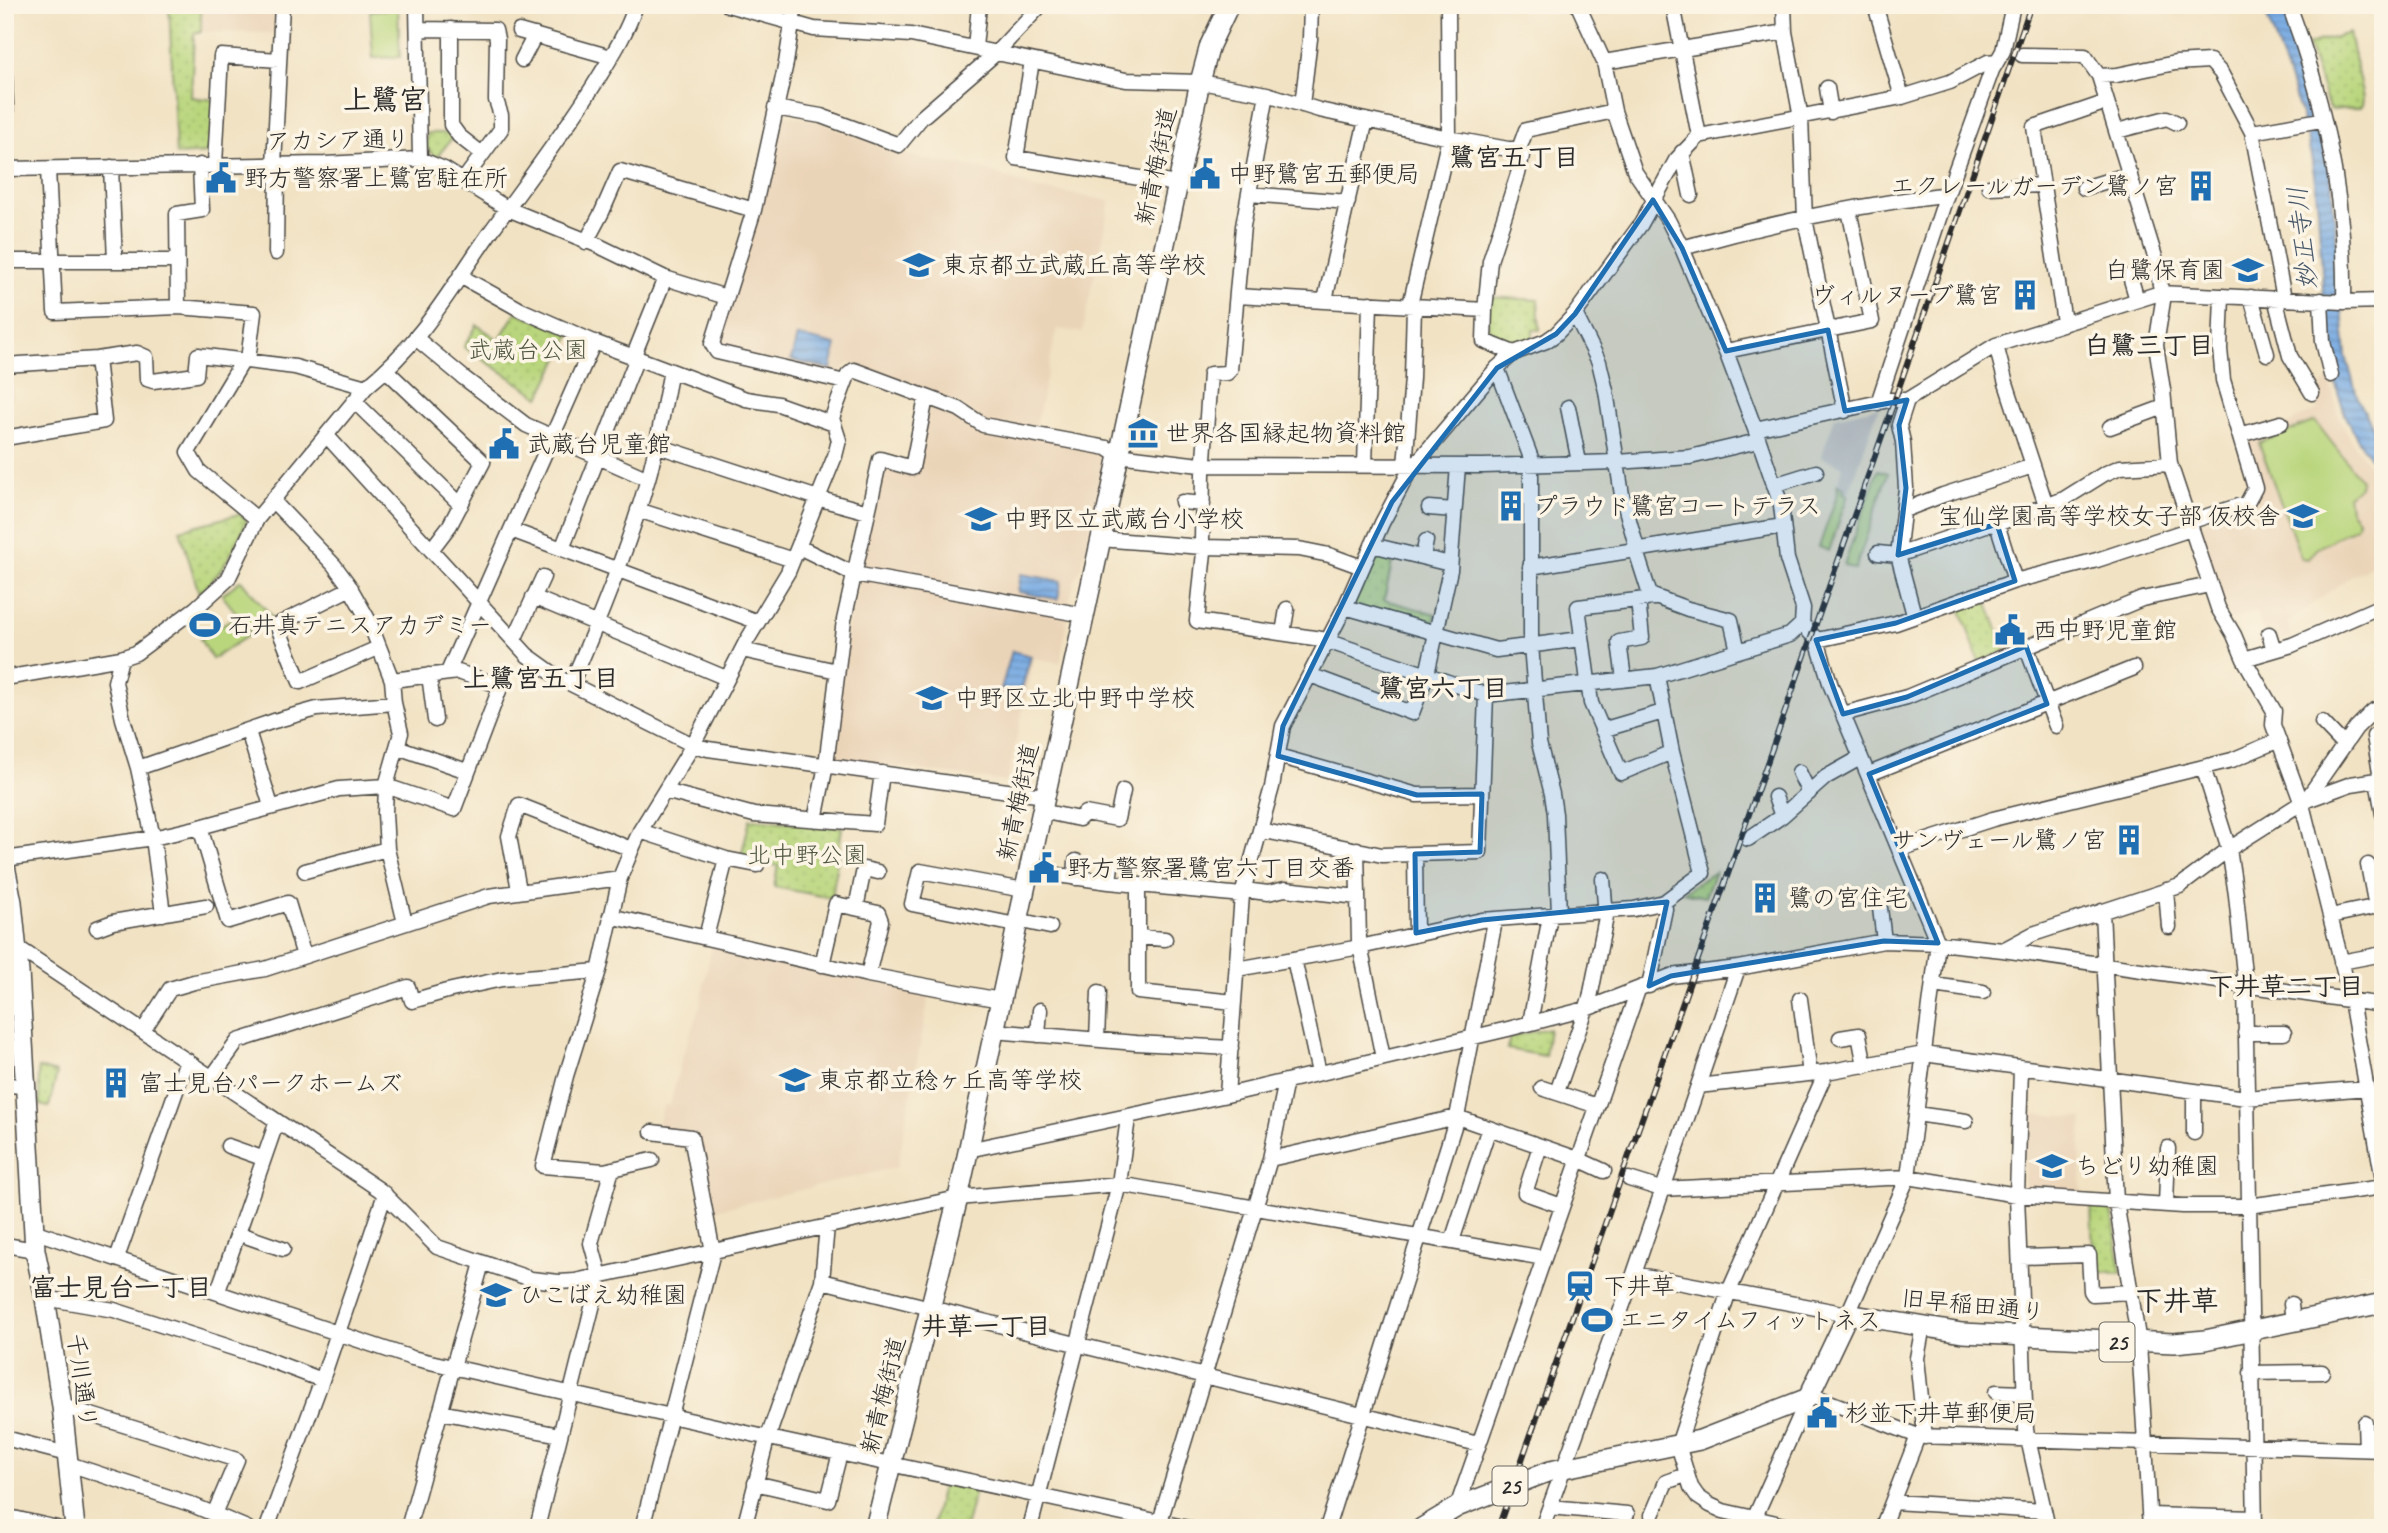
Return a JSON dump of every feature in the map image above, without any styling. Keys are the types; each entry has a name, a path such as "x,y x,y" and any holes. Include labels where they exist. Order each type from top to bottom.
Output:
{"main road":[{"name":"新青梅街道","path":"875,1528 958,1198 1177,184 1200,82 1223,10"},
{"name":"千川通り","path":"5,866 9,946 27,1086 34,1241 62,1406 75,1528"},
{"name":"旧早稲田通り","path":"1848,1314 1962,1333 2174,1343 2250,1331 2292,1313 2383,1303"},
{"path":"1810,1397 1848,1314"},
{"name":"25","path":"1422,1528 1457,1507 1564,1467 1678,1445 1719,1434 1810,1397"}],"street":[{"path":"276,253 276,165 282,5"},
{"path":"417,5 420,159"},
{"path":"5,678 136,653 197,608 228,579 257,519 366,387 416,339 560,138 626,34 636,5"},
{"path":"728,5 814,29 911,35 1126,80 1200,82 1267,94 1302,105 1448,138 1518,149"},
{"path":"795,5 754,210 712,344 717,352 845,382"},
{"path":"975,48 979,5"},
{"path":"775,108 821,116 899,145 921,118 995,54 1041,5"},
{"path":"1302,105 1311,5"},
{"path":"1227,1096 1243,892 1272,787 1283,726 1328,642 1409,471 1412,305 1448,138 1448,5"},
{"path":"1267,94 1243,226 1230,370 1227,373 1210,374 1197,621 1321,639 1486,695 1657,676 1790,635 1802,624 1803,608 1787,559 1781,505 1726,351 1668,220 1635,172 1614,111 1604,62 1578,5"},
{"path":"1673,5 1699,136"},
{"path":"1784,5 1785,32 1801,118 1805,219 1845,411"},
{"path":"1875,5 1902,97"},
{"path":"1878,403 1946,197 1996,61 2003,51 2013,5"},
{"path":"2289,5 2326,119 2339,194 2343,301"},
{"path":"418,29 495,30 496,100 502,122 501,129 463,181"},
{"path":"451,29 451,125 458,136 482,154"},
{"path":"519,31 611,57"},
{"path":"1604,62 1785,32"},
{"path":"522,60 535,35"},
{"path":"2022,55 2085,55 2099,76 2117,131 2155,257 2163,300 2155,345 2163,390 2170,464 2210,585 2244,659 2274,710 2273,725 2304,802 2351,1000 2383,1180"},
{"path":"215,164 221,56 279,60"},
{"path":"1032,61 1016,158 1177,184"},
{"path":"1410,466 1497,368 1514,353 1546,341 1575,314 1641,225 1682,152 1699,136 1902,97 1950,82 1988,62 1996,61"},
{"path":"2099,76 2175,63 2210,61 2221,73 2252,131 2290,356 2312,393"},
{"path":"5,78 7,169"},
{"path":"1827,88 1831,112"},
{"path":"2064,322 2034,127 2107,102"},
{"path":"1518,149 1526,130 1614,111"},
{"path":"2117,131 2167,118 2178,124"},
{"path":"1325,300 1366,120"},
{"path":"2252,131 2321,120"},
{"path":"1514,353 1484,341 1490,261 1518,174 1522,156 1518,149"},
{"path":"1682,152 1691,195"},
{"name":"アカシア通り","path":"7,169 200,164 276,165 420,159 444,169 508,209 665,278 726,297"},
{"path":"178,307 177,214 202,210 200,164"},
{"path":"111,167 115,261"},
{"path":"48,169 55,313 178,307 254,313 246,360 188,452 199,471 257,519"},
{"path":"586,242 620,172 754,210"},
{"path":"2084,188 2130,174"},
{"path":"1989,187 2042,184"},
{"path":"1250,194 1348,202"},
{"path":"1682,248 1734,233 1849,210 1941,195 1946,197"},
{"path":"1726,351 1872,321 1849,210"},
{"path":"5,261 177,261"},
{"path":"460,276 521,310 594,342 746,399 778,404 834,424"},
{"path":"2130,276 2137,300"},
{"path":"562,549 665,278"},
{"path":"652,1160 604,1171 543,1166 566,1076 598,971 620,878 631,849 693,745 726,678 796,554 839,440 832,418 848,375 855,370 959,409 983,425 1107,448 1118,455 1204,465 1458,466 1617,462 1689,457 1756,435 1845,411 1878,403 1908,400 1996,345 2160,293 2383,302"},
{"path":"1237,296 1485,310"},
{"path":"1817,640 1896,623 2015,581 2097,560 2247,503 2255,488 2224,380 2220,349 2222,296"},
{"path":"2252,297 2267,354"},
{"path":"2322,300 2323,342 2331,375"},
{"path":"1806,305 1822,302"},
{"path":"1365,465 1370,303"},
{"path":"1575,314 1599,362 1622,495 1636,551 1650,595 1654,598"},
{"path":"416,339 526,425 648,479"},
{"path":"448,672 594,342"},
{"path":"1996,345 2046,505"},
{"path":"5,365 97,359 137,353 146,357 148,379 153,381 196,375 198,355 295,367 366,387"},
{"path":"5,438 104,421 97,359"},
{"path":"1497,368 1531,458 1531,645 1539,743 1555,814 1554,915 1530,1023"},
{"path":"386,370 483,462 450,525 431,550"},
{"path":"571,684 618,570 648,479 671,371"},
{"path":"815,820 826,765 844,620 880,459 912,468 926,398"},
{"path":"1908,400 1899,425 1906,488 1898,555 1914,615"},
{"path":"354,401 461,505"},
{"path":"1568,407 1580,462"},
{"path":"2110,427 2164,407"},
{"path":"2240,435 2281,423"},
{"path":"327,436 514,640 542,667 693,745 724,752 882,773 1042,804 1079,819 1083,809 1085,814 1117,819 1126,798"},
{"path":"655,445 868,512"},
{"path":"1905,463 1921,459"},
{"path":"1878,553 1898,555 1986,525 1997,524 2064,499 2120,467 2146,471 2170,464"},
{"path":"1310,675 1412,713 1427,674 1450,564 1458,466"},
{"path":"1904,510 2032,466"},
{"path":"1774,485 1816,472"},
{"path":"272,500 334,565 351,588 369,621 392,680 401,733 386,786 385,813 387,849 405,923"},
{"path":"1182,502 1203,504"},
{"path":"1429,508 1454,510"},
{"path":"638,510 796,554 854,574 1084,615"},
{"path":"1997,524 2015,581"},
{"path":"1530,567 1783,526"},
{"path":"511,530 758,622"},
{"path":"1100,539 1202,547 1299,549 1329,555 1362,567"},
{"path":"1423,557 1426,541"},
{"path":"1372,545 1450,564"},
{"path":"514,640 543,577"},
{"path":"1843,714 1907,697 2142,598 2210,585"},
{"path":"351,588 277,625 300,682 378,648"},
{"path":"533,597 726,678"},
{"path":"1672,752 1621,773 1591,703 1578,607 1654,598 1731,620 1738,651"},
{"path":"1624,680 1619,642 1642,638 1638,600"},
{"path":"2244,659 2298,643 2383,605"},
{"path":"1345,607 1496,650 1581,639"},
{"path":"1283,633 1287,609"},
{"path":"1634,1274 1848,1314 1908,1177 1938,943 1831,686 1817,640 1802,624"},
{"path":"2269,634 2274,650"},
{"path":"2026,646 2056,726"},
{"path":"742,650 837,671"},
{"path":"121,658 115,682 153,838 163,914"},
{"path":"1869,774 2134,668"},
{"path":"5,859 153,838 339,789 386,786 454,809 500,688 458,672 392,680"},
{"path":"429,675 435,720"},
{"path":"1237,969 1360,947 1482,920 1634,909 1664,902 1709,871 1672,752 1657,676"},
{"path":"1260,830 1382,855 1480,852 1486,695"},
{"path":"138,768 317,709 394,703"},
{"path":"2304,802 2362,721 2383,706"},
{"path":"1602,730 1663,712"},
{"path":"2322,722 2344,745"},
{"path":"247,731 271,806"},
{"path":"2374,736 2383,814"},
{"path":"1900,849 1993,819 2232,760 2279,740"},
{"path":"396,751 403,749 467,771"},
{"path":"1278,756 1417,795 1482,794"},
{"path":"1748,839 1782,816 1826,777 1860,758"},
{"path":"2102,911 2116,1202 2139,1343 2149,1521 2255,1523 2245,984 2229,849 2203,767"},
{"path":"1799,772 1809,793"},
{"path":"665,791 754,815 875,824 882,773"},
{"path":"2003,950 2033,934 2180,886 2229,849 2304,802 2351,784 2380,779"},
{"path":"1775,797 1782,816"},
{"path":"519,890 509,836 519,805 631,849"},
{"path":"200,827 228,921 288,903 304,956"},
{"path":"640,831 726,859 757,865"},
{"path":"305,870 387,849"},
{"path":"1357,849 1360,947 1383,1058"},
{"path":"1415,854 1416,933"},
{"path":"706,937 726,859"},
{"path":"1075,878 1076,861"},
{"path":"2330,916 2379,906 2368,865"},
{"path":"1109,882 1111,866"},
{"path":"856,908 864,869 878,872"},
{"path":"1050,927 912,904 920,871 1026,881 1075,878 1243,892 1268,893 1284,889 1358,897"},
{"path":"143,1031 170,989 265,969 460,904 519,890 620,878"},
{"path":"1558,1092 1590,998 1606,912 1603,879"},
{"path":"1138,885 1138,992 1234,1002"},
{"path":"2166,890 2169,927"},
{"path":"1457,1507 1578,1159 1643,988 1665,909 1664,902"},
{"path":"822,965 836,904 856,908 878,913 881,921 869,975"},
{"path":"97,928 113,922 206,906"},
{"path":"1880,908 1884,942"},
{"path":"610,916 822,965 1000,1000"},
{"path":"1327,1528 1457,1117 1494,921"},
{"path":"1121,939 1165,939"},
{"path":"968,1150 1227,1096 1472,1038 1586,1009 1671,976 1738,968 1884,942 1938,943 2003,950 2383,1005"},
{"path":"9,946 187,1060 385,1194 437,1247 544,1281 575,1281 600,1276 958,1198 1119,1184 1544,1258"},
{"path":"2341,961 2383,954"},
{"path":"1294,959 1319,1073"},
{"path":"1542,1528 1634,1274 1738,968"},
{"path":"212,1077 238,1041 408,987 412,1001 502,979 598,971"},
{"path":"1933,985 1983,992"},
{"path":"1097,1039 1099,992"},
{"path":"1800,999 1810,1073"},
{"path":"1038,1035 1040,1010"},
{"path":"993,1031 1231,1048"},
{"path":"2245,1033 2284,1033"},
{"path":"1840,1038 1859,1035 1865,1066"},
{"path":"1698,1086 1826,1072 1924,1054 2246,1098 2367,1088"},
{"path":"117,1258 187,1060"},
{"path":"2021,1068 2017,1195 2024,1393 2028,1439 2048,1528"},
{"path":"1798,1528 1753,1523 1710,1505 1698,1497 1686,1475 1678,1445 1729,1291 1826,1072"},
{"path":"1159,1525 1270,1159 1286,1081"},
{"path":"5,1085 27,1086"},
{"path":"1542,1088 1597,1106"},
{"path":"2194,1091 2194,1132"},
{"path":"1916,1114 1966,1121"},
{"path":"1270,1159 1457,1117 1578,1159 1604,1171"},
{"path":"1030,1528 1119,1184 1128,1118"},
{"path":"218,1291 277,1121"},
{"path":"1452,1241 1489,1128"},
{"path":"642,1528 713,1252 691,1137 652,1132"},
{"path":"228,1146 262,1158"},
{"path":"1540,1146 1525,1193 1562,1206"},
{"path":"2166,1205 2168,1148"},
{"path":"537,1528 600,1276 591,1243 612,1169"},
{"path":"1629,1179 1661,1189 1908,1177 2017,1195 2166,1205 2248,1206 2383,1187"},
{"path":"267,1528 322,1380 385,1194"},
{"path":"744,1528 769,1438 822,1281 827,1226"},
{"path":"237,1233 284,1249"},
{"path":"5,1245 34,1241 117,1258 412,1358 1159,1525 1188,1528"},
{"path":"2020,1257 2089,1255 2093,1294 2130,1292"},
{"path":"408,1528 482,1263"},
{"path":"822,1281 1478,1444"},
{"path":"45,1298 114,1310 261,1357 322,1380"},
{"path":"1882,1528 1921,1436 1917,1358 1923,1326"},
{"path":"2251,1373 2322,1372"},
{"path":"1997,1392 2024,1393"},
{"path":"1753,1523 1810,1397 1921,1436 2383,1450"},
{"path":"62,1406 237,1460 214,1514"},
{"path":"440,1412 560,1435"},
{"path":"2365,1423 2366,1449"},
{"path":"5,1437 190,1504 247,1528"},
{"path":"755,1483 828,1500 840,1453"},
{"path":"1652,1515 1666,1482 1686,1475"},
{"path":"1892,1502 2044,1511"},
{"path":"1549,1507 1627,1514"},
{"path":"5,1516 57,1528"}],"highlighted area":[{"path":"1653,200 1682,248 1726,351 1828,330 1845,411 1907,400 1899,425 1906,488 1898,555 1997,524 2015,581 1896,623 1816,640 1843,714 1907,697 2026,646 2047,704 1869,774 1938,943 1884,941 1671,976 1649,986 1667,902 1482,920 1416,933 1415,854 1480,852 1482,794 1417,795 1278,756 1283,726 1392,502 1497,368 1556,334 1575,314"}],"shaded area":[{"path":"202,5 276,5 275,33 202,32"},
{"name":"東京都立武蔵丘高等学校","path":"783,114 819,121 900,154 981,169 1035,188 1110,201 1082,332 1057,329 1035,430 986,421 961,405 849,363 837,375 723,349 719,343 779,117"},
{"path":"11,368 13,399 5,400 5,369"},
{"name":"宝仙学園高等学校女子部 仮校舎","path":"2329,379 2347,433 2383,486 2383,559 2345,580 2288,623 2292,638 2269,645 2256,613 2232,620 2221,605 2196,525 2251,506 2248,437 2282,427 2319,409 2312,397"},
{"name":"中野区立武蔵台小学校","path":"934,406 1105,454 1082,566 1074,582 1068,606 860,568 882,466 914,472 929,408"},
{"path":"1879,407 1848,495 1843,493 1844,488 1837,485 1843,466 1821,457 1835,417"},
{"name":"中野区立北中野中学校","path":"860,579 1068,615 1060,663 1034,658 1007,782 834,758 849,620"},
{"name":"東京都立稔ヶ丘高等学校","path":"712,945 930,991 897,1167 707,1212 696,1133 657,1127 664,1105 670,1105 700,1006"},
{"name":"ちどり幼稚園","path":"2024,1113 2083,1118 2080,1141 2082,1196 2024,1192"}],"green space":[{"path":"169,5 201,5 201,32 194,34 191,97 215,100 211,149 208,153 176,155"},
{"path":"398,8 400,57 373,58 370,11"},
{"path":"2349,33 2363,98 2362,106 2331,110 2308,45"},
{"path":"427,133 449,133 453,137 436,158 427,149"},
{"path":"1489,297 1538,300 1540,330 1533,330 1533,343 1514,349 1488,338"},
{"name":"武蔵台公園","path":"516,312 571,334 540,397 464,347 477,325 499,340"},
{"path":"2315,421 2361,480 2360,487 2348,495 2350,510 2358,519 2357,526 2316,549 2308,559 2301,558 2259,443"},
{"path":"1878,470 1888,473 1855,570 1844,565"},
{"path":"1837,485 1844,488 1843,493 1848,495 1829,551 1819,547 1838,492"},
{"path":"239,514 247,520 233,550 215,578 199,593 180,530"},
{"path":"1373,550 1394,554 1384,600 1436,614 1433,627 1350,606"},
{"path":"241,580 272,617 252,633 222,595"},
{"path":"1985,595 2006,651 1979,662 1959,604"},
{"path":"236,616 249,635 212,659 200,639"},
{"name":"北中野公園","path":"750,819 842,827 832,898 774,887 778,866 741,857"},
{"path":"1715,872 1705,897 1683,892"},
{"path":"1549,1028 1545,1056 1507,1049 1510,1037"},
{"path":"38,1068 57,1073 49,1107 40,1105"},
{"path":"2091,1206 2112,1208 2121,1273 2094,1272"},
{"path":"943,1482 975,1490 965,1528 932,1528"}],"water":[{"path":"2263,5 2284,5 2305,62 2331,178 2346,356 2358,399 2383,446 2383,475 2352,428 2336,384 2326,325 2317,203 2310,152 2293,89"},
{"path":"797,336 836,345 831,369 791,360"},
{"path":"1021,574 1061,581 1058,599 1018,592"},
{"path":"1012,651 1031,656 1020,695 1001,689"}],"railway":[{"path":"1498,1528 2031,5"}],"place":[{"name":"中野鷺宮五郵便局","path":"1205,174"},
{"name":"野方警察署上鷺宮駐在所","path":"221,178"},
{"name":"エクレールガーデン鷺ノ宮","path":"2201,186"},
{"name":"東京都立武蔵丘高等学校","path":"919,265"},
{"name":"白鷺保育園","path":"2248,270"},
{"name":"ヴィルヌーブ鷺宮","path":"2025,295"},
{"name":"世界各国縁起物資料館","path":"1143,433"},
{"name":"武蔵台児童館","path":"504,444"},
{"name":"プラウド鷺宮コートテラス","path":"1511,506"},
{"name":"宝仙学園高等学校女子部 仮校舎","path":"2303,516"},
{"name":"中野区立武蔵台小学校","path":"981,519"},
{"name":"石井真テニスアカデミー","path":"205,625"},
{"name":"西中野児童館","path":"2010,630"},
{"name":"中野区立北中野中学校","path":"932,698"},
{"name":"サンヴェール鷺ノ宮","path":"2129,840"},
{"name":"野方警察署鷺宮六丁目交番","path":"1044,868"},
{"name":"鷺の宮住宅","path":"1765,898"},
{"name":"東京都立稔ヶ丘高等学校","path":"795,1080"},
{"name":"富士見台パークホームズ","path":"116,1083"},
{"name":"ちどり幼稚園","path":"2052,1166"},
{"name":"下井草","path":"1580,1286"},
{"name":"ひこばえ幼稚園","path":"496,1295"},
{"name":"エニタイムフィットネス","path":"1597,1320"},
{"name":"杉並下井草郵便局","path":"1822,1413"}],"district":[{"name":"上鷺宮","path":"385,99"},
{"name":"鷺宮五丁目","path":"1514,157"},
{"name":"白鷺三丁目","path":"2149,345"},
{"name":"上鷺宮五丁目","path":"541,678"},
{"name":"鷺宮六丁目","path":"1443,688"},
{"name":"下井草二丁目","path":"2286,986"},
{"name":"富士見台一丁目","path":"121,1287"},
{"name":"下井草","path":"2177,1300"},
{"name":"井草一丁目","path":"986,1326"}],"water label":[{"name":"妙正寺川","path":"2302,238"}]}
